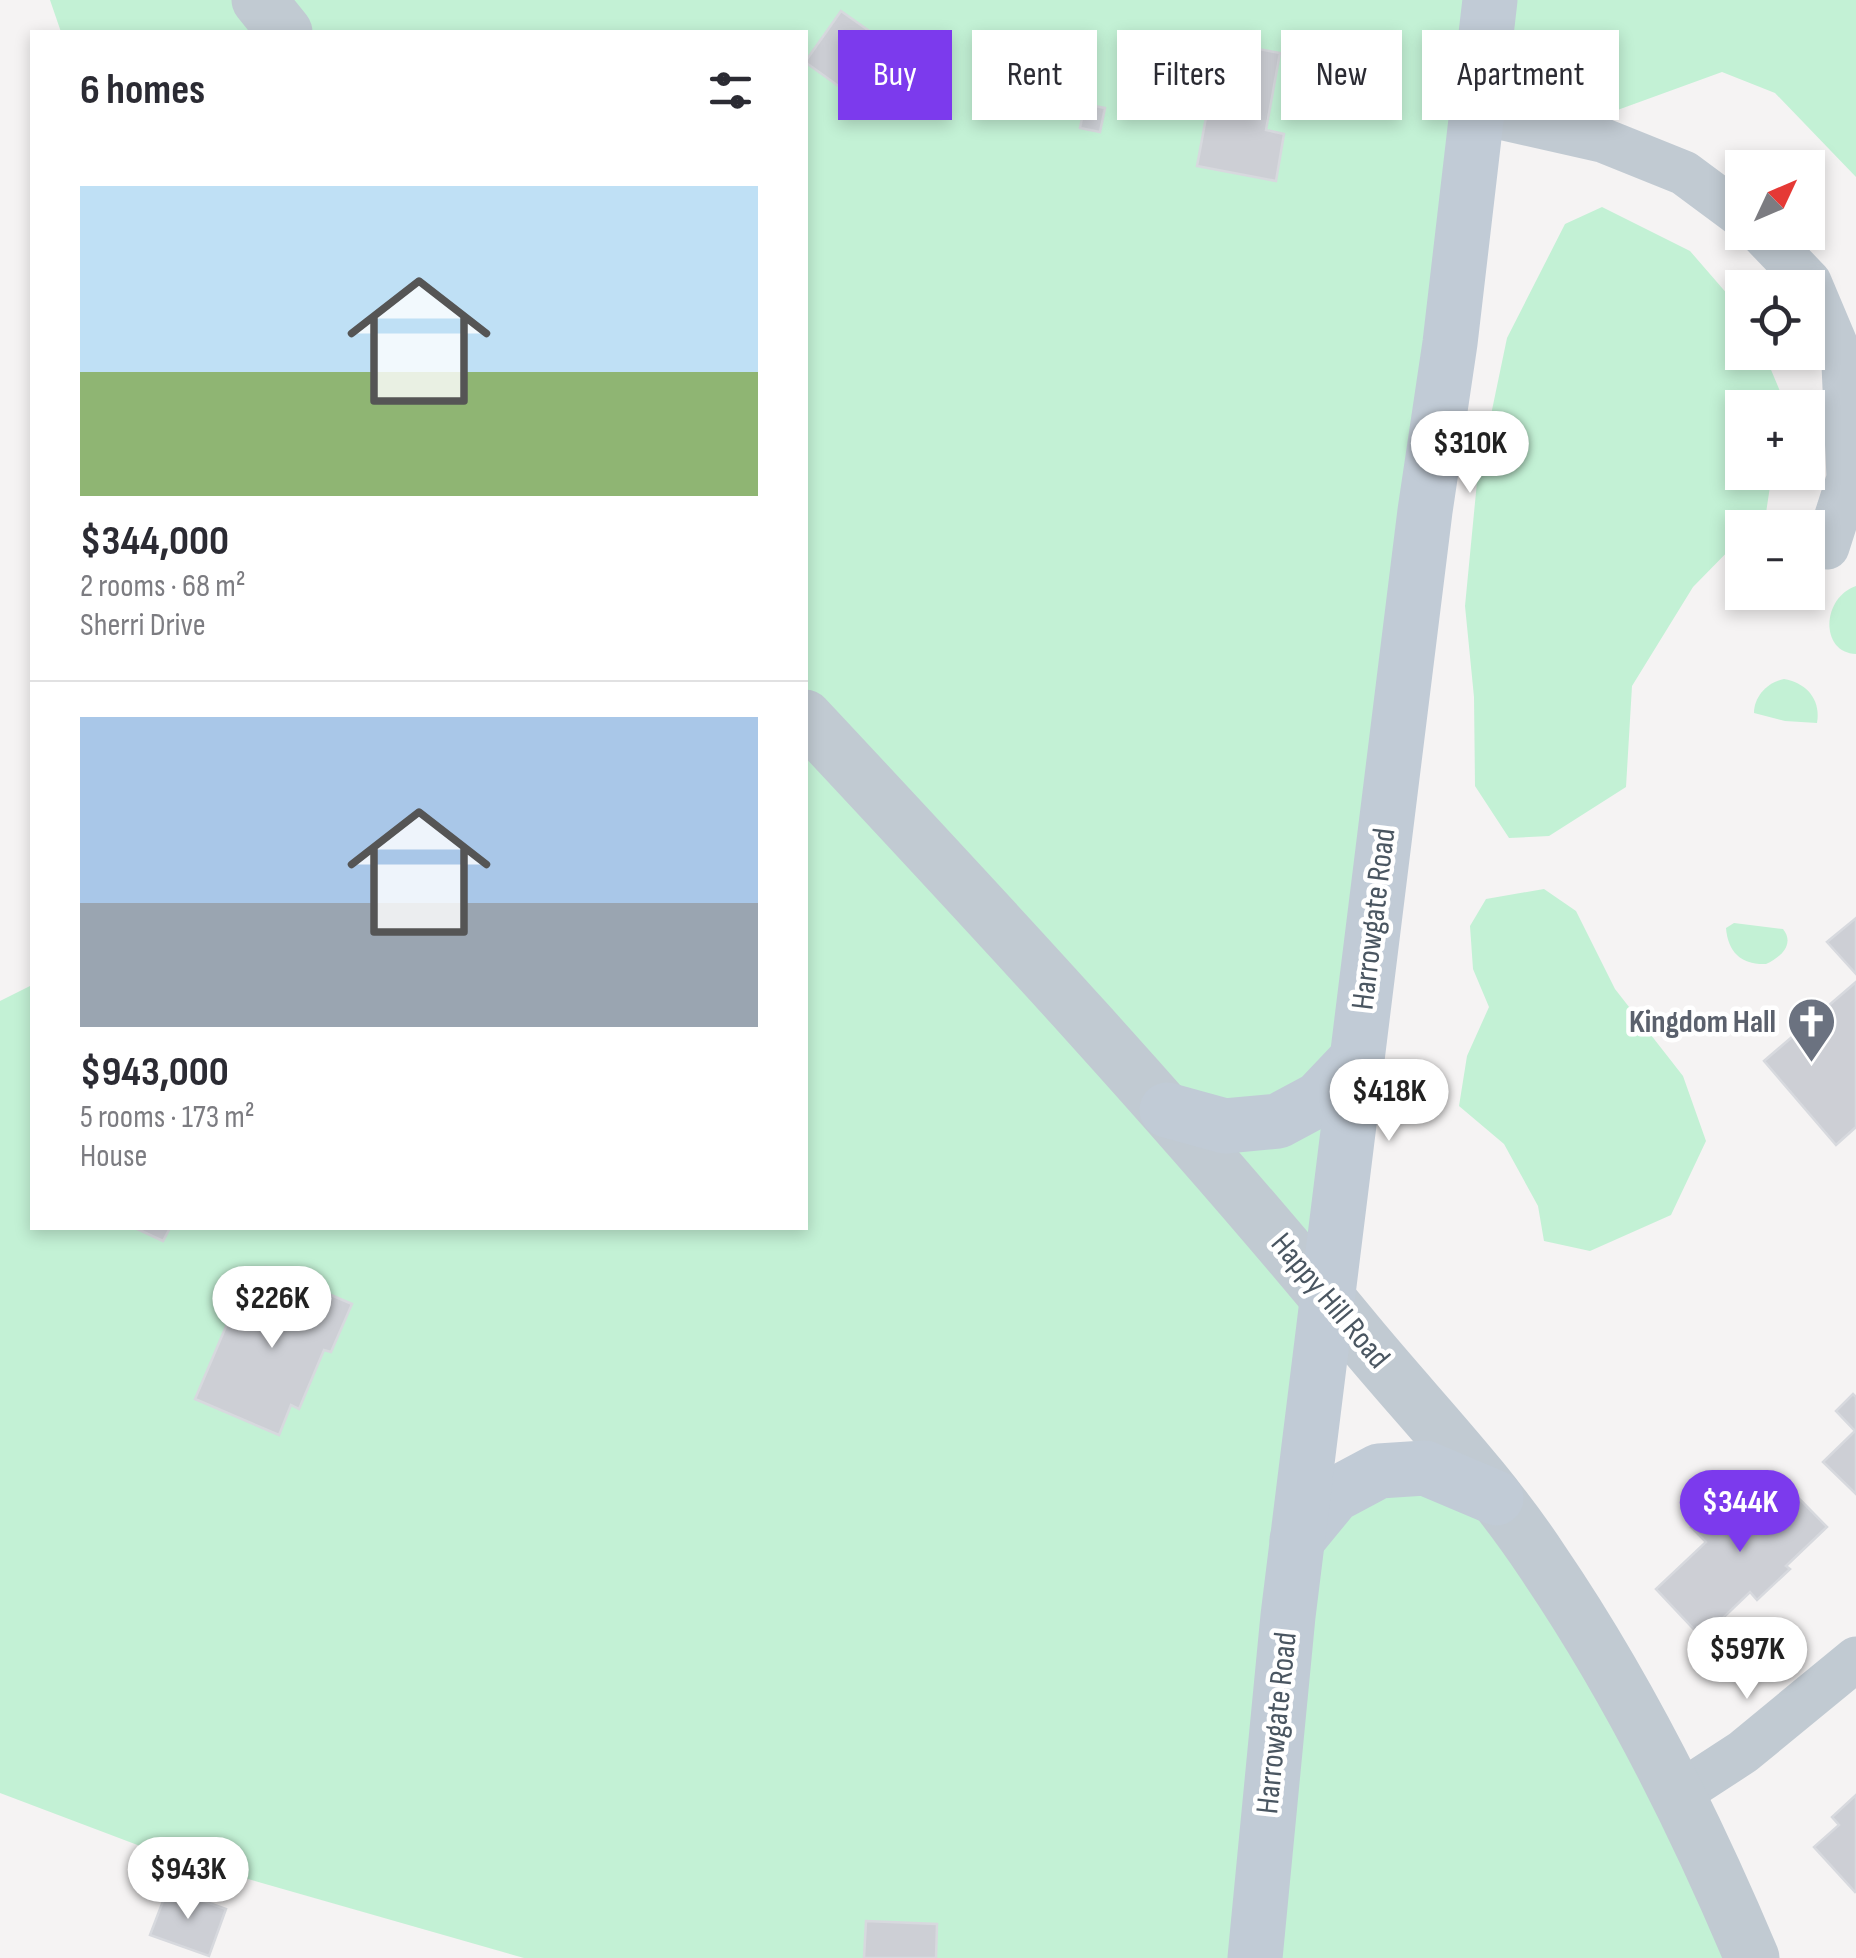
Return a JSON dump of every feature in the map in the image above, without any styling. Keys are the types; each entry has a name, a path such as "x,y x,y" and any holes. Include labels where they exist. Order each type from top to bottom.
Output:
{"main road":[{"name":"Harrowgate Road","path":"1487,30 1490,0"},
{"name":"Harrowgate Road","path":"1255,1958 1326,1296 1477,120"},
{"path":"1167,1110 1225,1126 1278,1121 1319,1099 1356,1060"},
{"path":"1297,1540 1334,1495 1380,1471 1425,1468 1496,1498"}],"street":[{"path":"260,0 283,30"},
{"path":"1513,120 1602,140 1684,173 1725,203"},
{"path":"1778,250 1809,282 1844,365 1849,478 1827,547"},
{"name":"Happy Hill Road","path":"808,721 1167,1110 1464,1455 1541,1559 1610,1668 1720,1882 1752,1958"},
{"path":"1677,1795 1742,1752 1856,1660"}],"green space":[{"path":"50,0 1856,0 1856,177 1775,93 1722,72 1619,109 1619,30 1422,30 1422,120 1477,120 1297,1538 1379,1471 1496,1498 1752,1958 936,1958 937,1924 867,1921 864,1958 524,1958 164,1855 0,1793 0,1001 30,986 30,1230 808,1230 808,30 60,30"},
{"path":"1513,120 1609,120 1602,140"},
{"path":"1602,207 1690,251 1725,291 1725,370 1771,370 1779,390 1725,390 1725,490 1769,490 1766,510 1725,510 1725,554 1693,587 1632,686 1626,787 1549,836 1509,838 1475,786 1474,697 1465,606 1477,482 1507,338 1565,224"},
{"path":"1856,586 1856,654 1836,645 1829,624 1836,602"},
{"path":"1784,679 1811,694 1817,707 1817,723 1785,721 1754,713 1763,691"},
{"path":"1544,889 1576,911 1615,989 1683,1076 1706,1141 1671,1215 1590,1251 1544,1241 1538,1206 1504,1144 1459,1106 1467,1056 1489,1007 1473,969 1470,926 1486,899"},
{"path":"1734,923 1783,929 1787,945 1766,964 1743,960 1733,951 1727,937 1726,928"}],"building":[{"path":"841,11 868,30 838,30 838,86 808,64 808,58"},
{"path":"1261,50 1280,53 1266,130 1284,134 1276,181 1197,166 1206,120 1261,120"},
{"path":"1097,106 1105,108 1100,132 1080,128 1082,120 1097,120"},
{"name":"Kingdom Hall","path":"1856,918 1856,974 1827,942"},
{"name":"Kingdom Hall","path":"1856,982 1856,1127 1836,1145 1764,1061"},
{"path":"139,1230 169,1230 163,1241"},
{"path":"266,1267 352,1304 331,1352 324,1350 299,1409 291,1405 279,1435 195,1399 236,1303 248,1308"},
{"path":"1853,1394 1856,1397 1856,1494 1823,1462 1855,1431 1836,1411"},
{"path":"1779,1478 1827,1527 1757,1600 1750,1592 1702,1638 1656,1589 1706,1542 1691,1527 1723,1498 1739,1516"},
{"path":"1856,1795 1855,1892 1814,1847 1839,1825 1832,1817"},
{"path":"168,1888 226,1909 209,1956 150,1935"},
{"path":"866,1921 937,1924 936,1958 864,1958"}],"place":[{"name":"Kingdom Hall","path":"1811,1064"}]}
